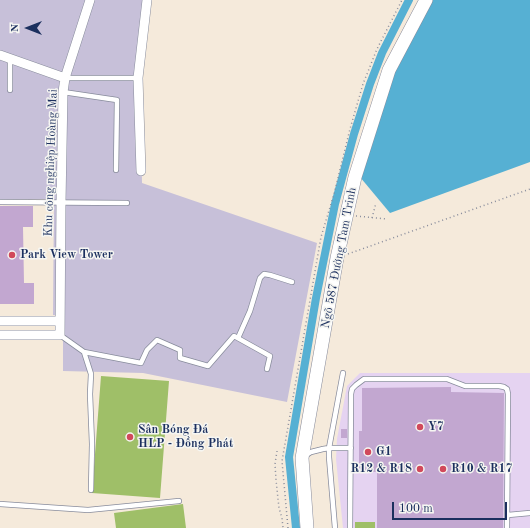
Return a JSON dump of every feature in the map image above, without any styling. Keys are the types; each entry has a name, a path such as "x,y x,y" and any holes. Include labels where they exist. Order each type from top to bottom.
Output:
{"street":[{"name":"Khu công nghiệp Hoàng Mai","path":"60,335 63,92 90,0"},
{"path":"141,171 138,78 147,0"},
{"name":"Ngõ 587 Đường Tam Trinh","path":"307,528 302,458 337,258 355,177 390,70 426,0"},
{"name":"Khu công nghiệp Hoàng Mai","path":"0,55 66,78"},
{"path":"0,321 60,321"},
{"path":"0,334 60,335"}],"lane":[{"path":"10,58 10,90"},
{"path":"66,78 138,78"},
{"path":"63,92 117,100 116,170"},
{"path":"0,202 127,203"},
{"path":"238,338 250,311 260,278 264,274 292,282"},
{"path":"60,335 84,352 141,363 147,350 157,340 180,350 180,358 208,366 234,336 270,356 267,369"},
{"path":"84,352 91,374 91,490"},
{"path":"335,528 329,448 343,373"},
{"path":"350,528 351,394 352,389 364,379 447,379 465,386 499,386 504,387 507,390 508,528"},
{"path":"302,458 311,452 329,448 351,448"},
{"path":"0,504 88,510 179,501"},
{"path":"508,515 530,513"}],"path":[{"path":"288,528 282,461 321,237 363,84 377,49 402,0"},
{"path":"337,258 530,189"},
{"path":"372,218 376,203"},
{"path":"347,215 387,219"},
{"path":"277,451 275,464 276,480 279,508 282,518 282,528"}],"shaded area":[{"path":"0,0 148,0 140,79 142,183 317,243 287,402 143,373 63,371 63,316 53,315 54,199 0,199"},
{"path":"360,373 530,373 530,528 343,528 336,459 337,439 347,386"}],"green space":[{"name":"Sân Bóng Đá HLP - Đồng Phát","path":"101,376 169,381 160,498 92,493"},
{"path":"183,504 186,528 116,528 114,513"},
{"path":"355,522 375,522 375,528 355,528"}],"water":[{"path":"433,0 530,0 530,162 390,213 360,177 391,78"}],"building":[{"name":"Park View Tower","path":"0,206 33,206 33,227 23,227 24,283 34,283 34,304 0,304"},
{"path":"451,387 451,392 504,393 503,528 377,528 377,472 359,472 359,431 362,431 362,388"},
{"path":"341,429 347,429 347,438 341,438"}],"waterway":[{"path":"296,528 289,457 316,298 335,204 354,134 370,84 382,53 409,0"}],"place":[{"name":"Park View Tower","path":"12,255"},
{"name":"Y7","path":"420,427"},
{"name":"Sân Bóng Đá HLP - Đồng Phát","path":"130,437"},
{"name":"G1","path":"368,452"},
{"name":"R12 & R18","path":"420,469"},
{"name":"R10 & R17","path":"443,469"}]}
